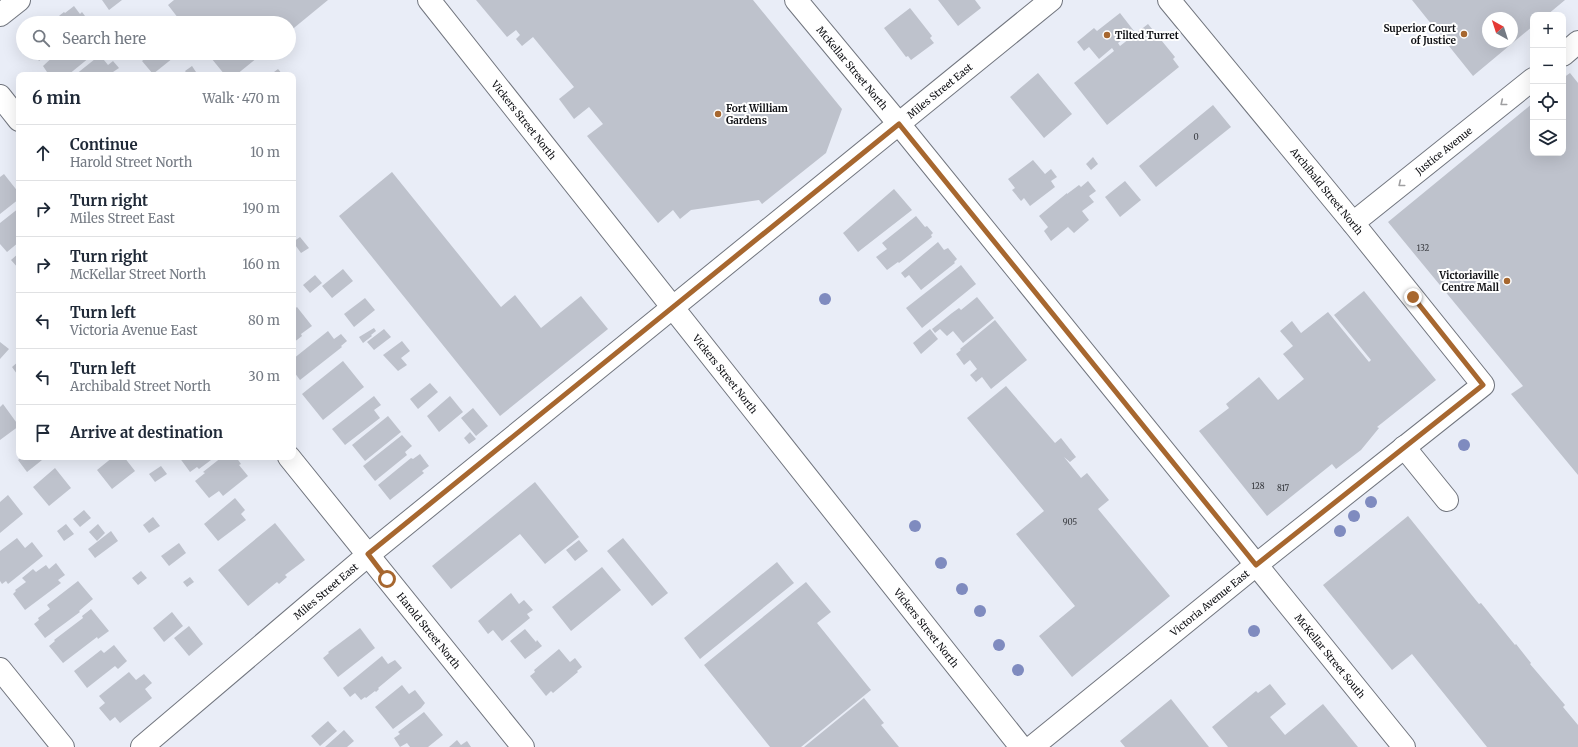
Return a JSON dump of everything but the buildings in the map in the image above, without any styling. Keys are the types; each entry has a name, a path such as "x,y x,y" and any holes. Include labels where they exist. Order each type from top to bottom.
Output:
{"street":[{"path":"0,15 19,0"},
{"name":"Vickers Street North","path":"429,0 1021,747"},
{"name":"McKellar Street North","path":"796,0 899,124 1256,565"},
{"name":"Miles Street East","path":"142,747 368,554 1052,0"},
{"name":"Archibald Street North","path":"1170,0 1353,223 1483,385"},
{"path":"1566,52 1578,42"},
{"name":"Justice Avenue","path":"1353,223 1530,81"},
{"path":"0,96 16,116"},
{"name":"Victoria Avenue East","path":"1032,747 1256,565 1483,385"},
{"path":"1404,447 1446,500"},
{"name":"Harold Street North","path":"291,460 524,747"},
{"name":"McKellar Street South","path":"1256,565 1404,747"},
{"path":"0,669 63,747"}],"place":[{"name":"Superior Court of Justice","path":"1464,34"},
{"name":"Tilted Turret","path":"1107,35"},
{"name":"Fort William Gardens","path":"718,114"},
{"name":"Victoriaville Centre Mall","path":"1507,281"}],"route":[{"path":"387,579 368,554 899,124 1256,565 1483,385 1413,297"}]}
